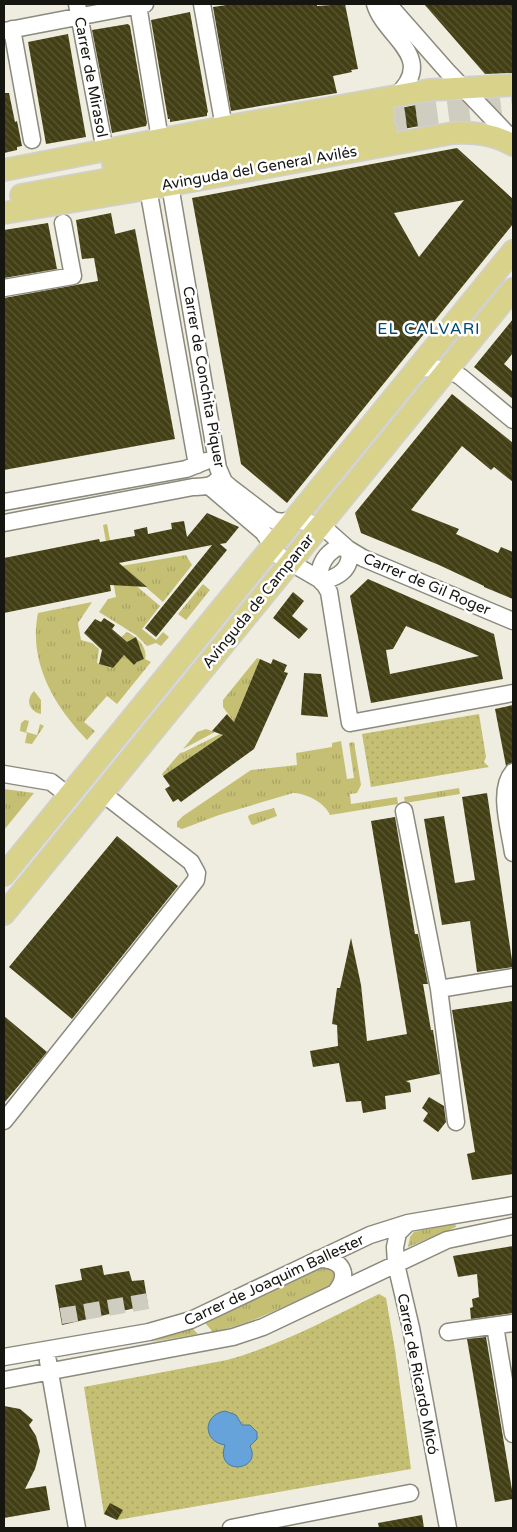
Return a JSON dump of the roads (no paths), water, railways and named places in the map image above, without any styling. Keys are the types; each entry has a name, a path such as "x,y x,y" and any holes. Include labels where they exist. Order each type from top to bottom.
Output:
{"main road":[{"path":"4,170 224,127 437,89 513,85"},
{"name":"Avinguda del General Avilés","path":"4,184 385,122 4,198"},
{"name":"Avinguda del General Avilés","path":"4,213 170,185 453,133 471,132 486,134 498,137 513,145"},
{"name":"Avinguda de Campanar","path":"4,874 513,251"},
{"name":"Avinguda de Campanar","path":"4,914 513,289"},
{"path":"69,796 72,793 80,792 87,796 90,804 87,811"},
{"path":"38,872 27,857 28,845 39,845 53,852"}],"street":[{"path":"32,140 8,30 78,10 142,4 160,140"},
{"path":"202,4 224,127"},
{"path":"376,4 380,15 407,49 411,60 412,68 410,75 396,96"},
{"path":"388,4 463,88 513,140"},
{"name":"Carrer de Mirasol","path":"78,10 105,151"},
{"name":"Carrer de Conchita Piquer","path":"170,185 218,470 224,482 273,520 280,522 294,520 321,525"},
{"name":"Carrer de Conchita Piquer","path":"148,188 197,465 194,472 195,479 263,532 276,554 290,562"},
{"path":"155,224 177,221"},
{"path":"4,288 73,276 63,223"},
{"path":"418,368 448,369 461,377 513,420"},
{"path":"4,502 156,474 197,465 201,462 208,461 214,464 218,470 217,481 206,486 4,523"},
{"path":"156,474 159,494"},
{"name":"Carrer de Gil Roger","path":"321,525 348,548 376,564 513,621"},
{"path":"319,579 326,580 340,574 346,568 350,553 348,548"},
{"path":"290,562 319,579 329,592 350,724 513,694"},
{"path":"513,772 506,784 504,795 513,854"},
{"path":"4,774 51,782 69,796"},
{"path":"4,1121 196,880 197,873 191,862 102,793"},
{"path":"404,811 438,988 456,1122"},
{"path":"438,988 513,976"},
{"name":"Carrer de Joaquim Ballester","path":"4,1357 149,1332 191,1320 370,1235 408,1223 513,1205"},
{"name":"Carrer de Ricardo Micó","path":"408,1223 398,1233 395,1247 396,1264 411,1328 448,1528"},
{"name":"Carrer de Joaquim Ballester","path":"4,1380 233,1337 263,1327 447,1240 513,1226"},
{"path":"318,1259 334,1261 341,1266 343,1279 341,1286 335,1293"},
{"path":"448,1332 513,1323"},
{"path":"495,1326 508,1366 513,1434"},
{"path":"46,1350 77,1528"},
{"path":"231,1528 410,1493"}],"water":[{"path":"225,1411 236,1415 242,1425 250,1425 257,1432 257,1439 250,1446 252,1455 250,1461 245,1465 238,1467 226,1462 223,1455 225,1445 212,1439 209,1434 208,1428 212,1418 217,1413"}],"tunnel":[{"path":"384,114 513,95"},
{"path":"386,129 513,110"},
{"path":"61,1316 148,1301"}],"district":[{"name":"EL CALVARI","path":"429,329"}]}
